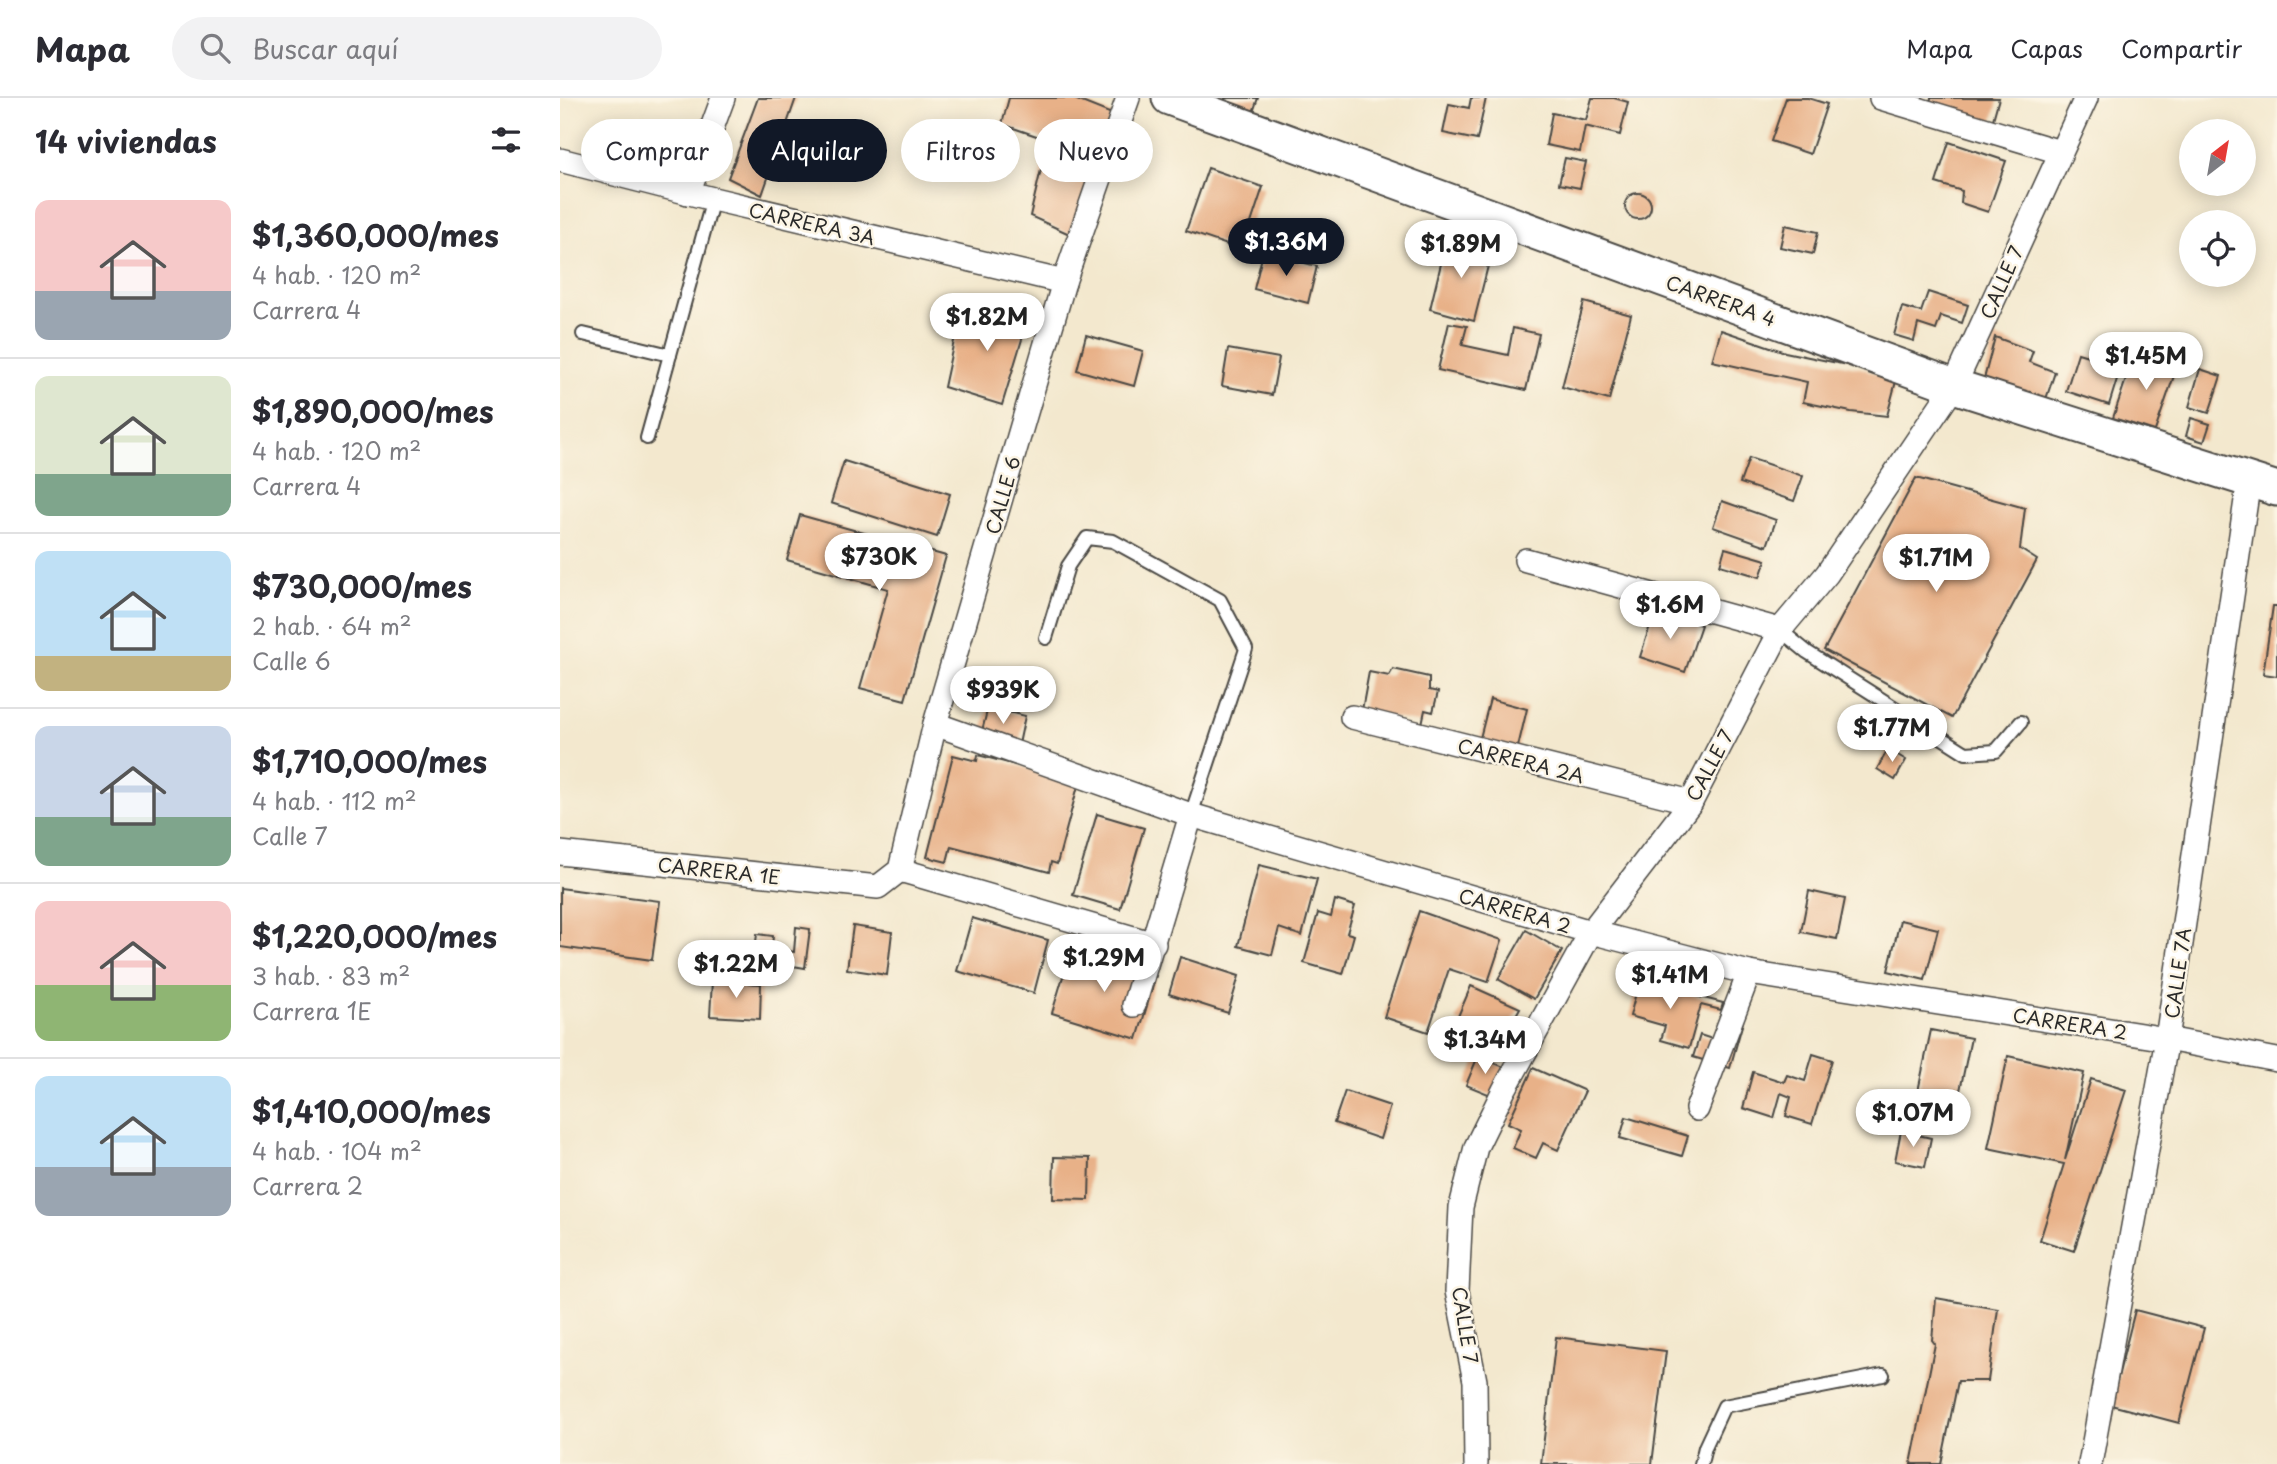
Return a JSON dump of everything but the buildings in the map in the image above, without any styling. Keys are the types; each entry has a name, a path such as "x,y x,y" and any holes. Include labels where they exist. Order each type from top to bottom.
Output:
{"street":[{"path":"688,193 723,98"},
{"name":"CALLE 6","path":"900,870 936,724 1064,282 1128,98"},
{"name":"CARRERA 4","path":"1169,98 1954,386 2263,485"},
{"path":"1881,98 2060,152"},
{"name":"CALLE 7","path":"1476,1464 1475,1381 1457,1290 1461,1208 1476,1147 1504,1090 1591,932 1691,802 1780,630 1827,574 1954,386 2086,98"},
{"name":"CARRERA 3A","path":"560,160 713,200 1064,282"},
{"name":"CALLE 7A","path":"2090,1464 2263,485"},
{"path":"1526,560 1780,630"},
{"name":"CARRERA 2A","path":"1352,717 1691,802"},
{"name":"CARRERA 2","path":"936,724 1191,815 1591,932 1749,973 2167,1038 2277,1060"},
{"path":"1134,1005 1191,815"},
{"name":"CARRERA 1E","path":"560,853 878,887 900,870"},
{"path":"900,870 1154,944"},
{"path":"1697,1109 1749,973"}],"lane":[{"path":"647,438 713,200"},
{"path":"583,334 670,355"},
{"path":"1046,638 1068,566 1087,538 1113,541 1220,600 1245,649 1191,815"},
{"path":"1780,630 1807,652 1966,753 1996,751 2021,722"},
{"path":"1701,1464 1705,1447 1724,1406 1883,1375"}]}
